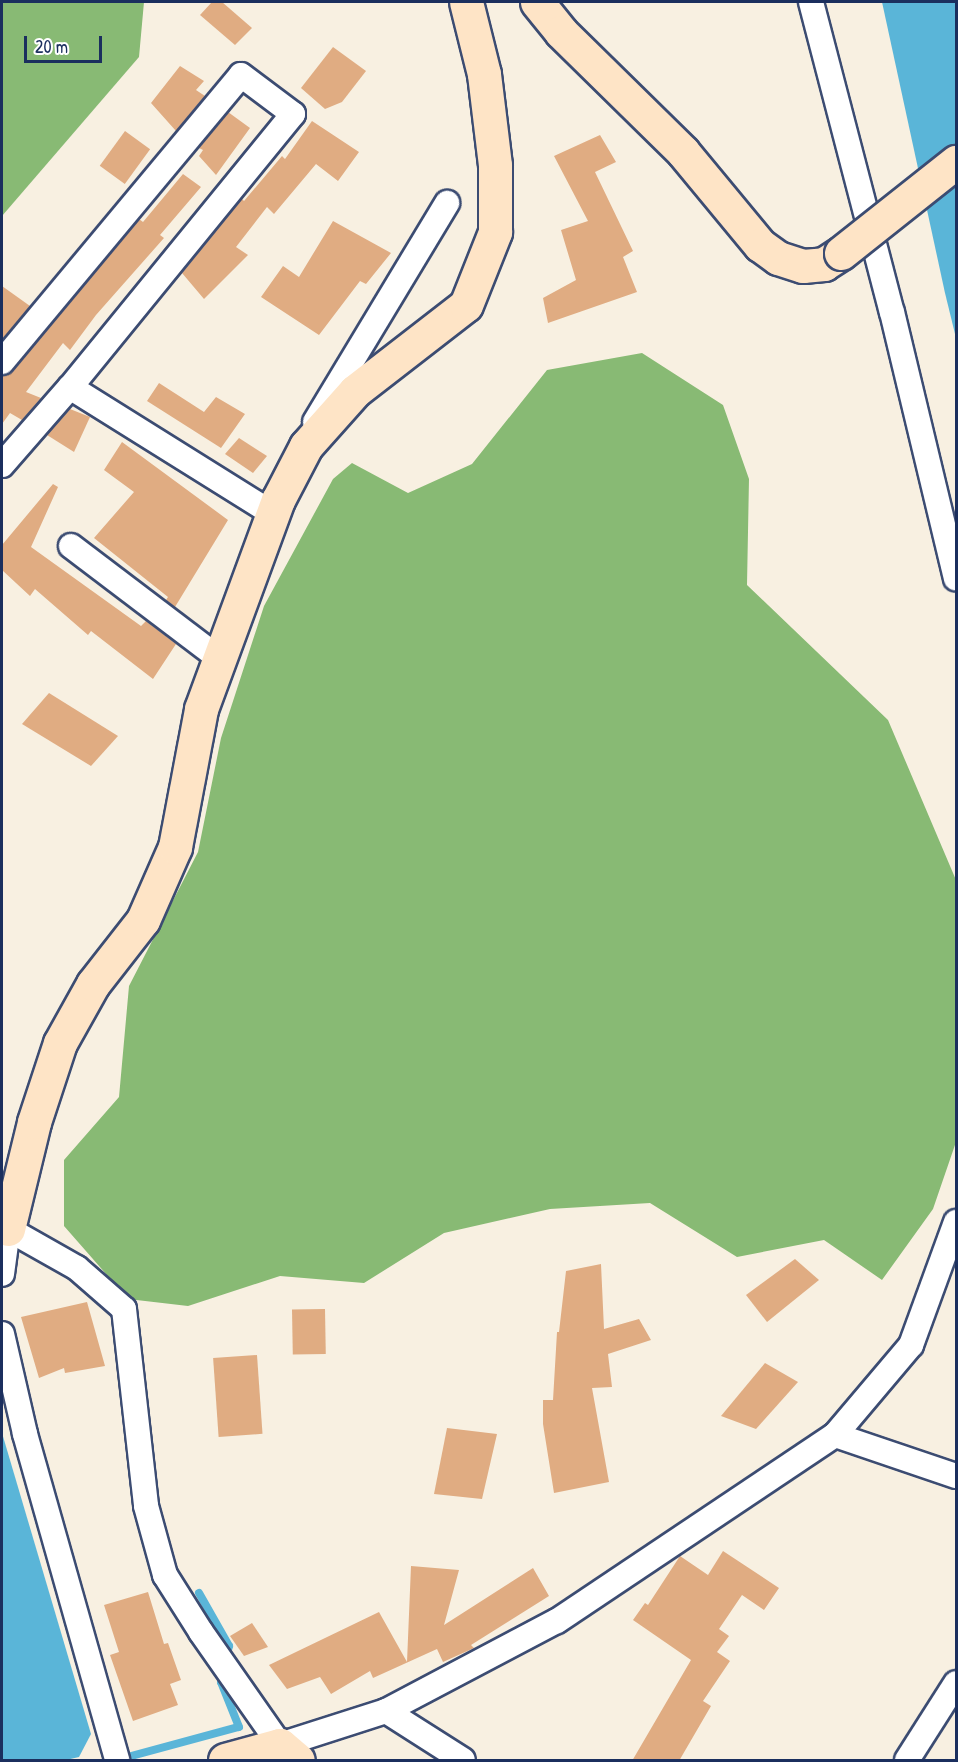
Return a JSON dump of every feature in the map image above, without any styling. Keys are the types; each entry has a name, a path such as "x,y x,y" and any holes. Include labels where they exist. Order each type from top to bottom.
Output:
{"street":[{"path":"537,2 561,32 684,152 760,245 778,258 803,266 824,264 957,162"},
{"path":"811,2 892,312 957,578"},
{"path":"306,446 355,391 466,304 495,232 495,165 476,4"},
{"path":"2,362 241,75 293,114 70,387 2,465"},
{"path":"2,1274 8,1229 10,1188 60,1043 93,984 143,920 175,847 201,709 273,514 320,411 447,203"},
{"path":"70,387 273,514"},
{"path":"71,546 220,659"},
{"path":"225,1761 289,1753 386,1711 557,1621 835,1435 911,1345 957,1222"},
{"path":"8,1229 77,1268 124,1309 146,1506 165,1575 201,1632 289,1753"},
{"path":"2,1334 25,1434 117,1761"},
{"path":"835,1435 957,1476"},
{"path":"907,1761 957,1683"},
{"path":"386,1711 463,1761"}],"green space":[{"path":"2,2 144,2 139,57 2,216"},
{"path":"642,353 723,405 749,479 747,585 888,720 956,880 956,1142 933,1209 882,1280 824,1240 737,1257 650,1203 550,1209 444,1233 364,1283 280,1276 188,1306 128,1299 64,1226 64,1160 119,1097 129,986 198,852 221,738 264,606 333,479 352,463 408,493 472,464 547,370"}],"water":[{"path":"882,2 956,2 956,338 945,293"},
{"path":"2,1433 91,1734 79,1757 66,1760 2,1760"}],"building":[{"path":"212,2 222,2 252,28 235,45 200,15"},
{"path":"333,47 366,71 342,102 325,109 301,88"},
{"path":"180,66 204,81 196,90 205,96 176,131 151,103"},
{"path":"228,112 250,128 216,175 199,156 203,150 199,148"},
{"path":"312,121 359,152 338,181 316,164 274,214 267,207 236,247 248,255 204,299 182,273 242,199 244,201 282,156 285,159"},
{"path":"125,131 150,149 125,184 100,166"},
{"path":"600,135 616,162 595,172 633,251 623,257 637,292 548,323 543,298 576,280 561,230 588,221 554,156"},
{"path":"183,174 201,187 160,235 164,238 96,315 70,350 63,343 26,392 41,398 22,420 10,413 2,424 2,376 13,371 139,219 143,222"},
{"path":"333,221 391,253 366,284 360,281 319,335 261,297 283,266 299,277"},
{"path":"2,286 30,306 2,340"},
{"path":"159,383 204,412 216,397 245,414 221,448 147,401"},
{"path":"70,409 90,417 74,452 47,435"},
{"path":"239,438 267,456 253,473 225,454"},
{"path":"122,442 228,520 175,607 166,600 168,597 94,538 134,492 104,470"},
{"path":"53,484 58,487 31,547 141,626 146,621 176,644 153,679 91,631 88,635 35,589 30,596 2,570 2,545"},
{"path":"49,693 118,736 91,766 22,724"},
{"path":"795,1259 819,1280 767,1322 746,1295"},
{"path":"601,1264 604,1329 639,1319 651,1340 608,1354 612,1387 592,1388 609,1482 554,1493 543,1424 543,1400 553,1400 557,1332 559,1332 566,1271"},
{"path":"87,1302 105,1366 65,1373 64,1368 39,1378 21,1317"},
{"path":"325,1309 326,1354 293,1355 292,1310"},
{"path":"257,1355 263,1434 219,1437 213,1358"},
{"path":"765,1363 798,1382 756,1429 721,1416"},
{"path":"447,1428 497,1434 482,1499 434,1494"},
{"path":"723,1551 779,1588 764,1610 742,1595 719,1629 729,1636 717,1652 730,1661 703,1701 711,1706 679,1761 632,1761 691,1660 633,1620 645,1603 648,1605 680,1556 708,1575"},
{"path":"411,1566 459,1570 444,1625 533,1568 549,1596 471,1645 474,1648 443,1662 437,1649 373,1678 370,1671 331,1694 320,1677 287,1689 269,1665 379,1612 407,1662"},
{"path":"148,1592 164,1644 168,1643 181,1680 170,1684 178,1705 133,1721 110,1655 119,1652 104,1605"},
{"path":"252,1623 268,1647 244,1656 230,1636"}],"waterway":[{"path":"199,1593 229,1646 226,1658"},
{"path":"120,1759 239,1727 221,1682 223,1673"}]}
